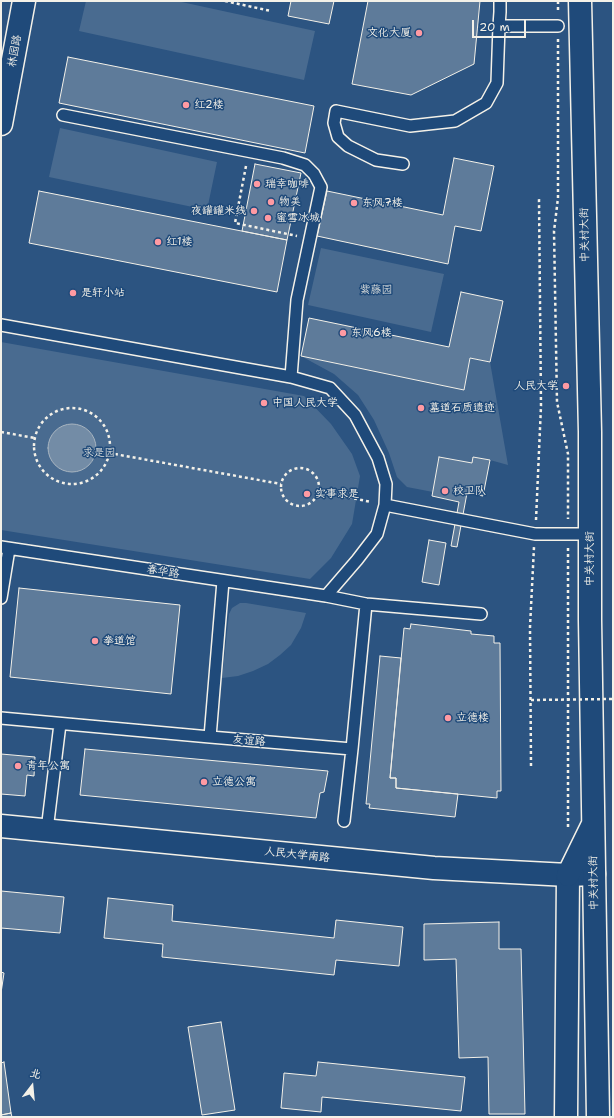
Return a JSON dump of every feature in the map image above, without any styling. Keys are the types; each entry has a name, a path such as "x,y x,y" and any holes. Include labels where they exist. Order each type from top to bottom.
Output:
{"main road":[{"name":"林园路","path":"1,124 7,61 24,1"},
{"name":"中关村大街","path":"580,1 590,432 590,620 598,1117"},
{"path":"566,1117 568,875 594,824"},
{"name":"人民大学南路","path":"1,826 434,868 568,875 594,874"}],"lane":[{"path":"403,164 376,160 348,146 338,137 334,123 336,111 410,126 455,121 486,103 497,83 500,1"},
{"path":"499,26 558,26"},
{"path":"63,115 283,158 305,165 314,174 321,187 297,300 291,377"},
{"path":"1,325 291,377 330,388 355,415 378,458 386,484 385,505 377,534 326,596"},
{"path":"385,505 535,534 590,534"},
{"path":"1,598 5,548"},
{"name":"春华路","path":"5,548 326,596 366,604 481,614"},
{"path":"210,738 224,581"},
{"path":"344,821 366,604"},
{"name":"友谊路","path":"1,718 210,738 352,749"},
{"path":"47,830 60,724"}],"path":[{"path":"225,1 271,11"},
{"path":"558,1 558,185 554,231 557,402 568,454 568,827"},
{"path":"249,151 235,223 311,239"},
{"path":"531,766 530,627 541,406 539,199"},
{"path":"62,409 81,409 90,412 104,425 110,444 109,453 101,470 94,477 76,484 65,483 55,480 40,466 35,457 35,438 39,426 53,412 62,409"},
{"path":"1,432 35,438"},
{"path":"109,453 281,484"},
{"path":"297,468 305,469 312,472 318,479 319,491 316,498 312,502 299,506 291,504 285,499 281,484 284,477 290,471 297,468"},
{"path":"319,491 385,505"},
{"path":"531,700 613,699"}],"green space":[{"path":"86,1 177,1 315,31 304,80 79,31"},
{"path":"60,128 217,162 207,210 49,177"},
{"name":"紫藤园","path":"321,248 444,274 431,332 308,305"},
{"name":"求是园","path":"1,342 304,396 331,424 352,454 360,476 352,524 331,558 310,579 1,530"},
{"path":"301,356 464,390 470,358 490,362 508,465 490,460 472,463 439,457 433,492 407,487 397,477 389,453 374,420 358,395 334,374"},
{"path":"240,603 306,613 301,628 291,645 280,655 268,664 253,671 238,676 222,678 229,614 232,608"}],"shaded area":[{"path":"67,424 77,424 89,431 96,443 96,453 89,465 77,472 67,472 59,468 52,461 48,453 48,443 52,435 59,428"}],"building":[{"path":"291,1 334,1 329,24 288,16"},
{"name":"文化大厦","path":"368,1 480,1 474,64 411,95 352,84"},
{"name":"红2楼","path":"68,57 314,106 305,153 59,103"},
{"name":"东风7楼","path":"454,158 494,166 481,231 455,226 448,264 317,236 327,191 443,215"},
{"name":"物美","path":"255,164 301,173 287,240 242,231"},
{"name":"红1楼","path":"39,191 287,240 277,292 29,243"},
{"name":"东风6楼","path":"461,292 503,301 490,362 470,358 464,390 301,356 309,318 449,347"},
{"path":"439,457 472,463 473,457 490,460 483,496 467,493 457,547 451,546 459,502 432,496"},
{"path":"429,540 446,543 439,585 422,582"},
{"name":"拳道馆","path":"19,588 180,605 171,694 10,677"},
{"name":"立德楼","path":"411,624 471,631 471,634 494,636 494,643 500,643 501,791 497,791 497,798 396,788 396,778 390,778 404,628 410,629"},
{"path":"380,656 401,658 390,778 396,778 396,788 458,794 455,817 369,808 370,804 366,804"},
{"name":"立德公寓","path":"85,749 328,771 324,792 320,793 316,818 80,795"},
{"name":"青年公寓","path":"1,754 35,757 34,776 27,775 25,796 1,794"},
{"path":"1,891 64,897 60,933 1,928"},
{"path":"108,898 173,905 172,921 334,938 336,920 403,927 399,966 336,960 334,975 162,957 163,944 104,938"},
{"path":"499,922 499,949 521,949 525,1114 489,1114 488,1057 459,1058 456,959 424,960 424,924"},
{"path":"1,972 4,973 1,993"},
{"path":"221,1022 235,1110 202,1115 188,1027"},
{"path":"4,1062 11,1113 1,1115 1,1063"},
{"path":"318,1062 465,1077 461,1111 322,1097 321,1112 281,1108 284,1073 316,1076"},
{"path":"11,1113 12,1117 1,1117 1,1115"}],"place":[{"name":"文化大厦","path":"419,33"},
{"name":"红2楼","path":"186,105"},
{"name":"瑞幸咖啡","path":"257,184"},
{"name":"物美","path":"271,202"},
{"name":"东风7楼","path":"354,203"},
{"name":"夜罐罐米线","path":"254,211"},
{"name":"蜜雪冰城","path":"268,218"},
{"name":"红1楼","path":"158,242"},
{"name":"是轩小站","path":"73,293"},
{"name":"东风6楼","path":"343,333"},
{"name":"人民大学","path":"566,386"},
{"name":"中国人民大学","path":"264,403"},
{"name":"墓道石质遗迹","path":"421,408"},
{"name":"校卫队","path":"445,491"},
{"name":"实事求是","path":"307,494"},
{"name":"拳道馆","path":"95,641"},
{"name":"立德楼","path":"448,718"},
{"name":"青年公寓","path":"18,766"},
{"name":"立德公寓","path":"204,782"}]}
